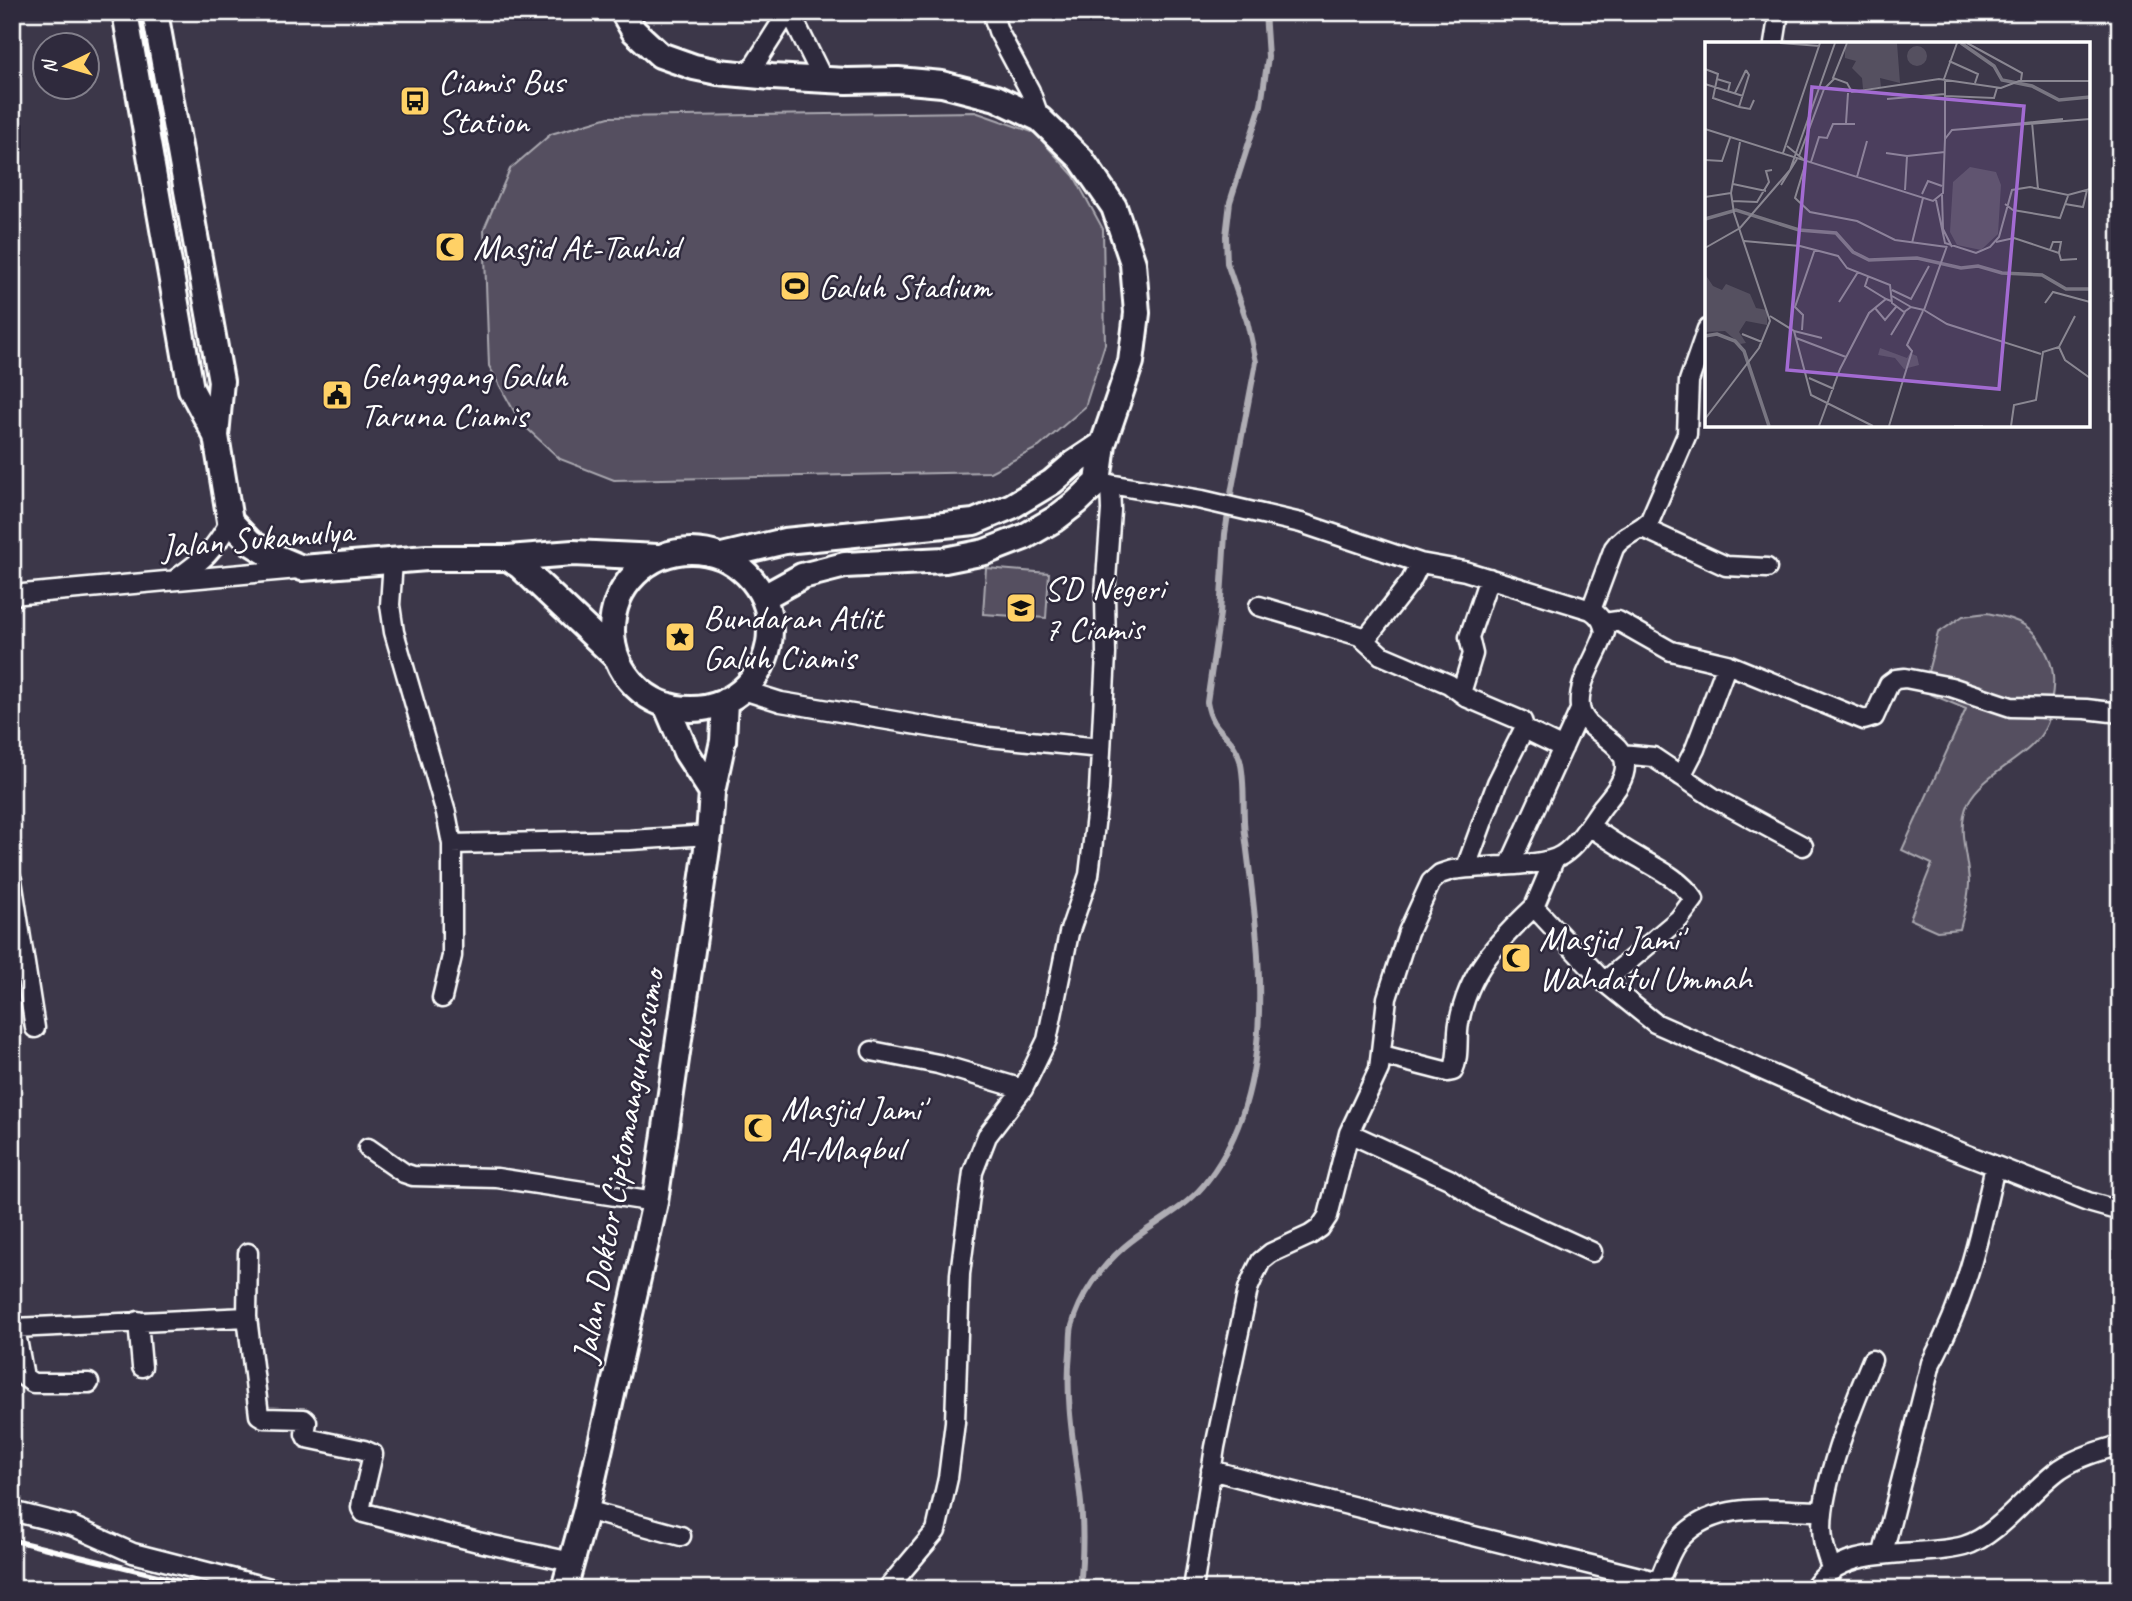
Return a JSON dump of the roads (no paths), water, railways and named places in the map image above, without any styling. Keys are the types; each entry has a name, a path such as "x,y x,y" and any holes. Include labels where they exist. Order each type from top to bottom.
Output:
{"main road":[{"path":"125,12 191,388 216,436"},
{"path":"155,12 221,381 216,436 230,521 250,542 271,555 302,568"},
{"path":"623,12 635,31 660,55 694,67 748,75 942,84 996,98 1040,119 1081,159 1114,207 1133,264 1137,313 1131,362 1103,444 1104,483 1055,519 1024,537 985,552 946,561 845,565 802,576 764,597"},
{"path":"133,58 162,54"},
{"path":"149,148 178,141"},
{"path":"722,556 785,541 974,522 1012,506 1052,482 1103,444"},
{"path":"974,522 985,552"},
{"path":"508,558 520,566 617,658 632,682 653,699 666,705 696,709 734,696 756,675 766,657 768,647 769,617 764,597 753,580 739,566 722,556 690,550 658,557 631,578 615,608 612,625 617,658"},
{"name":"Jalan Sukamulya","path":"302,568 427,558 508,558 573,553 658,557"},
{"name":"Jalan Doktor Ciptomangunkusumo","path":"564,1589 586,1510 655,1202 709,835 712,792 734,696"},
{"path":"666,705 686,752 712,792"}],"street":[{"path":"748,75 789,12"},
{"path":"789,12 823,79"},
{"path":"992,12 998,31 1030,91 1040,119"},
{"path":"1774,42 1779,12"},
{"path":"1510,864 1580,710 1582,688 1603,638 1597,617 1614,548 1624,537 1643,528 1650,520 1687,434 1689,381 1705,335"},
{"path":"887,1589 936,1531 948,1478 955,1422 960,1274 973,1172 987,1136 1023,1089 1047,1040 1069,933 1089,875 1096,824 1106,654 1105,594 1111,510 1104,483 1253,511 1301,523 1420,563 1489,578 1597,617 1619,621 1671,651 1727,664 1864,720 1874,717 1889,684 1896,679 1905,678 1951,687 2011,707 2086,709 2120,713"},
{"path":"175,580 204,560 230,521"},
{"path":"1643,528 1726,566 1767,568"},
{"path":"393,561 390,605 394,632 452,844 452,956 442,998"},
{"path":"1366,640 1411,581 1420,563"},
{"name":"Jalan Sukamulya","path":"12,595 302,568"},
{"path":"1461,693 1473,654 1469,637 1489,578"},
{"path":"1259,606 1360,636 1371,649 1381,655 1449,684 1468,698 1522,721 1524,729 1497,783 1466,867"},
{"path":"1681,776 1695,748 1727,664"},
{"path":"734,696 989,737 1101,748"},
{"path":"1382,1055 1448,1072 1452,1070 1457,1059 1457,1037 1462,1009 1478,968 1489,951 1534,907 1554,860 1573,846 1623,777 1625,764 1622,754 1591,726 1580,710"},
{"path":"1524,729 1563,748"},
{"path":"1622,754 1653,757 1714,799 1803,846"},
{"path":"1588,826 1675,878 1694,899 1679,919 1604,982"},
{"path":"452,844 630,840 709,835"},
{"path":"1193,1589 1211,1470 1231,1368 1254,1275 1261,1261 1271,1253 1310,1235 1320,1228 1328,1216 1353,1119 1375,1082 1382,1055 1387,998 1403,945 1426,891 1440,874 1466,867 1554,860"},
{"path":"12,880 35,1028"},
{"path":"1534,907 1604,982 1655,1023 1853,1110 2088,1202 2120,1211"},
{"path":"872,1051 938,1064 1023,1089"},
{"path":"1349,1133 1449,1179 1481,1201 1592,1252"},
{"path":"368,1148 397,1169 414,1175 497,1178 655,1202"},
{"path":"1883,1553 1931,1363 1947,1335 1976,1255 1995,1166"},
{"path":"248,1253 247,1317 259,1415 264,1418 304,1419 307,1422 307,1438 373,1454 362,1501 361,1508 364,1513 572,1562"},
{"path":"89,1384 28,1381 24,1377 14,1326 247,1317"},
{"path":"138,1321 142,1367"},
{"path":"1832,1571 1823,1539 1823,1511 1849,1416 1872,1360"},
{"path":"1814,1589 1832,1571 1848,1563 1883,1553 1939,1551 1984,1537 2061,1468 2086,1455 2120,1446"},
{"path":"1211,1470 1656,1580 1660,1578 1676,1544 1696,1524 1708,1517 1734,1511 1823,1511"},
{"path":"586,1510 681,1536"},
{"path":"12,1511 72,1526 133,1553 274,1589"}],"waterway":[{"path":"1080,1589 1082,1518 1069,1388 1072,1326 1092,1283 1115,1255 1185,1203 1203,1186 1228,1148 1245,1107 1255,1062 1259,970 1244,825 1242,769 1232,744 1213,721 1207,702 1220,614 1225,534 1256,362 1247,321 1227,263 1226,236 1230,202 1261,105 1268,57 1265,12"}],"railway":[{"path":"12,1540 213,1589"}],"place":[{"name":"Ciamis Bus Station","path":"415,101"},
{"name":"Masjid At-Tauhid","path":"450,247"},
{"name":"Galuh Stadium","path":"795,286"},
{"name":"Gelanggang Galuh Taruna Ciamis","path":"337,395"},
{"name":"SD Negeri 7 Ciamis","path":"1021,608"},
{"name":"Bundaran Atlit Galuh Ciamis","path":"680,637"},
{"name":"Masjid Jami' Wahdatul Ummah","path":"1516,958"},
{"name":"Masjid Jami' Al-Maqbul","path":"758,1128"}]}
